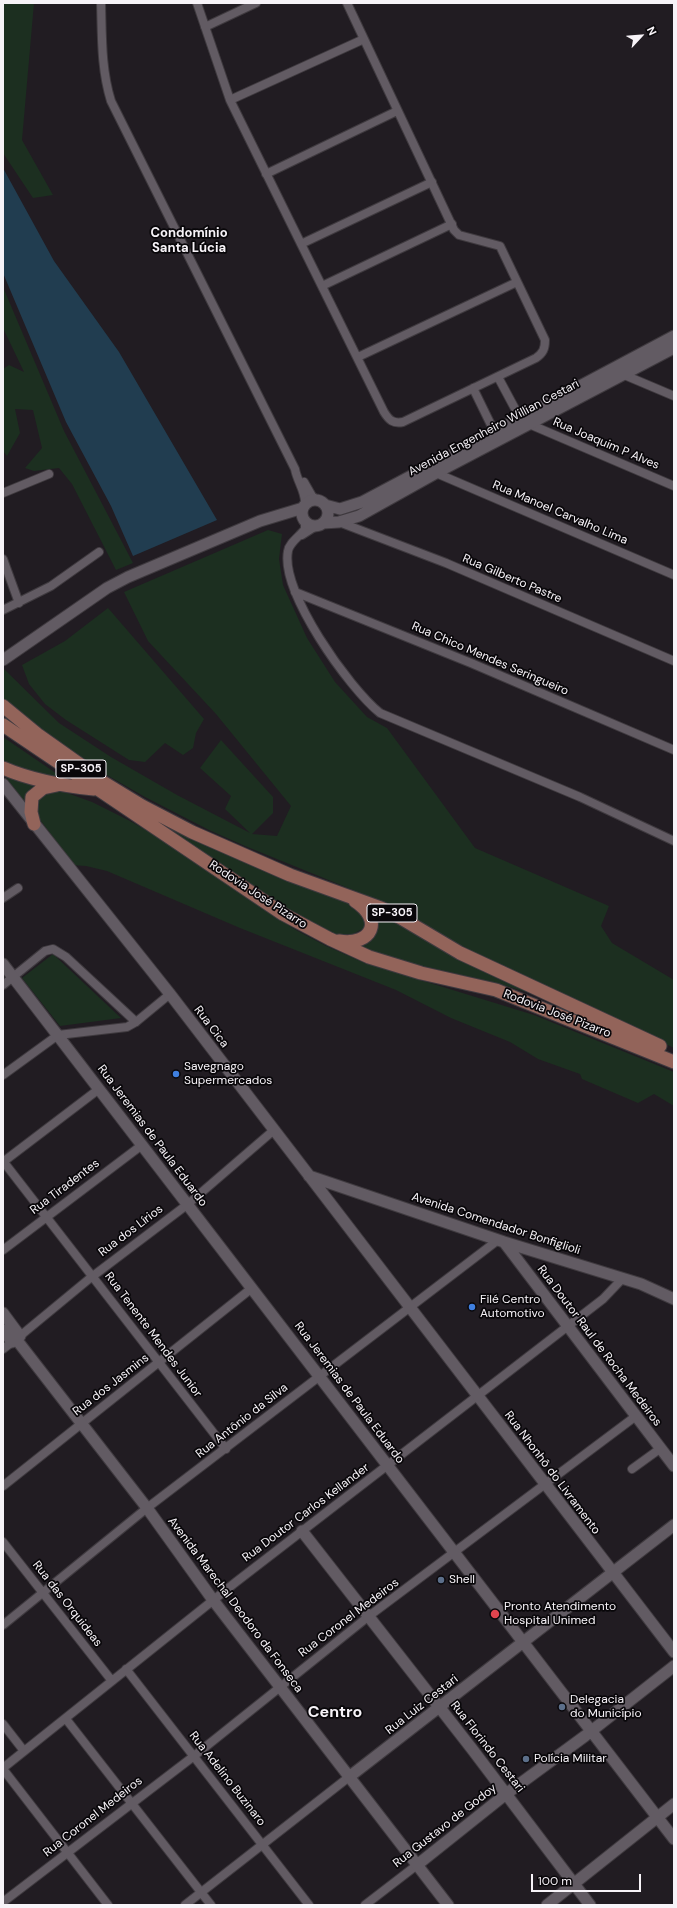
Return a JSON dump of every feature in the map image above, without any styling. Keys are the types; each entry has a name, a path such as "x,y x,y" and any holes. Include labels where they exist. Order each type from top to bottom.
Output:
{"main road":[{"path":"3,706 37,734 121,793"},
{"name":"Rodovia José Pizarro","path":"3,715 94,777 212,841 290,875 340,892 394,914 460,953 674,1053"},
{"name":"Rodovia José Pizarro","path":"3,725 283,914 330,939 369,957 413,971 496,990 674,1062"},
{"path":"3,768 17,774 102,793"},
{"path":"34,824 31,812 32,797 43,788 60,784"},
{"path":"330,939 356,941 368,934 372,929 372,921 366,910 340,892"}],"street":[{"path":"101,3 102,62 111,101 295,469 301,475 312,496 321,503 328,514 320,524 298,538"},
{"path":"197,3 230,100 266,174 384,412 393,422 403,422 536,358 542,354 545,348 545,340 500,246 459,236 397,111 347,3"},
{"path":"205,27 256,3"},
{"path":"230,100 364,39"},
{"path":"266,174 397,111"},
{"path":"301,244 432,182"},
{"path":"322,286 452,224"},
{"path":"358,357 517,282"},
{"name":"Avenida Engenheiro Willian Cestari","path":"320,524 340,522 359,516 674,336"},
{"name":"Avenida Engenheiro Willian Cestari","path":"321,503 340,509 362,502 494,431 524,421 674,348"},
{"path":"622,374 674,396"},
{"path":"498,376 524,421"},
{"path":"473,388 494,431"},
{"name":"Rua Joaquim P Alves","path":"524,421 674,486"},
{"path":"295,469 296,477 305,496 305,529 290,546 288,551 288,570 295,592 336,664 352,685 380,713 580,798 674,841"},
{"name":"Rua Manoel Carvalho Lima","path":"436,473 674,575"},
{"path":"3,493 49,474"},
{"path":"304,513 312,500 321,503"},
{"path":"3,660 107,588 128,577 214,540 290,512 304,513 320,524"},
{"name":"Rua Gilberto Pastre","path":"340,522 446,564 674,661"},
{"path":"3,610 51,586 100,552"},
{"path":"3,559 19,603"},
{"name":"Rua Chico Mendes Seringueiro","path":"295,592 478,666 674,750"},
{"name":"Rua Cica","path":"3,784 170,994 410,1308"},
{"path":"3,898 18,888"},
{"path":"3,985 45,951 53,949 58,950 136,1022"},
{"name":"Rua Jeremias de Paula Eduardo","path":"3,964 674,1839"},
{"path":"3,1075 58,1035 123,1028 136,1022 170,994"},
{"path":"3,1162 99,1089"},
{"name":"Rua dos Lírios","path":"3,1350 93,1276 188,1204 274,1130"},
{"name":"Rua Tiradentes","path":"3,1250 142,1144"},
{"name":"Rua Tenente Mendes Junior","path":"3,1162 226,1449"},
{"name":"Avenida Comendador Bonfiglioli","path":"309,1176 501,1241 624,1278 674,1299"},
{"path":"318,1187 319,1184 322,1184 339,1190 349,1190"},
{"name":"Rua Antônio da Silva","path":"3,1625 147,1508 226,1449 319,1376 501,1241"},
{"name":"Rua Doutor Raul de Rocha Medeiros","path":"501,1241 568,1326 674,1466"},
{"name":"Rua Doutor Carlos Kellander","path":"3,1769 213,1600 478,1397 603,1299 624,1278"},
{"name":"Rua dos Jasmins","path":"3,1486 252,1288"},
{"name":"Rua Nhonhô do Livramento","path":"410,1308 674,1652"},
{"name":"Avenida Marechal Deodoro da Fonseca","path":"3,1313 16,1339 147,1508 213,1600 448,1905"},
{"name":"Avenida Marechal Deodoro da Fonseca","path":"3,1330 16,1339"},
{"name":"Rua Coronel Medeiros","path":"6,1900 194,1756 279,1686 369,1616 636,1416"},
{"path":"632,1469 661,1448"},
{"name":"Rua Luiz Cestari","path":"185,1905 439,1707 613,1574 674,1525"},
{"name":"Rua Florindo Cestari","path":"302,1531 369,1616 590,1905"},
{"name":"Rua das Orquideas","path":"3,1542 112,1681"},
{"name":"Rua Gustavo de Godoy","path":"365,1905 506,1794 591,1731 674,1666"},
{"name":"Rua Adelino Buzinaro","path":"126,1669 309,1905"},
{"path":"66,1719 211,1905"},
{"path":"3,1724 24,1752"},
{"path":"3,1769 108,1905"},
{"path":"547,1905 674,1804"}],"green space":[{"path":"3,3 34,3 22,140 53,195 33,198 3,153"},
{"path":"3,287 64,431 133,563 116,570 72,484 59,468 34,471 25,468 42,448 33,410 15,409 20,433 7,456 3,451 3,369 9,365 24,372 3,328"},
{"path":"268,530 282,534 279,559 283,585 307,638 335,682 367,717 387,728 475,848 609,906 601,926 612,943 674,980 674,1048 504,969 385,903 245,846 209,830 145,797 105,774 45,733 3,698 3,668 59,723 111,757 177,795 250,833 225,809 231,796 200,768 221,740 273,797 273,813 252,834 277,836 291,806 216,714 148,641 124,592"},
{"path":"108,608 204,719 196,733 193,748 183,755 165,743 145,762 129,760 66,720 45,704 29,684 22,665 65,641"},
{"path":"3,737 66,780 16,767 3,762"},
{"path":"4,774 37,783 30,789 23,802"},
{"path":"59,790 92,802 130,821 179,849 294,929 326,946 365,963 534,1015 674,1072 674,1106 654,1094 638,1103 582,1079 580,1074 538,1059 510,1042 451,1018 396,990 240,928 107,871 86,866 71,865 48,838 50,833 34,812 37,801 42,795"},
{"path":"136,810 268,873 345,900 359,912 365,921 364,928 353,934 338,935 282,907"},
{"path":"374,910 538,996 497,983 393,959 359,947 370,941 376,933 377,922"},
{"path":"53,954 121,1018 60,1026 22,978"}],"water":[{"path":"3,168 54,261 119,352 217,520 133,556 111,506 66,422 3,273"}],"place":[{"name":"Savegnago Supermercados","path":"176,1074"},
{"name":"Filé Centro Automotivo","path":"472,1307"},
{"name":"Shell","path":"441,1580"},
{"name":"Pronto Atendimento Hospital Unimed","path":"495,1614"},
{"name":"Delegacia do Município","path":"562,1707"},
{"name":"Polícia Militar","path":"526,1759"}],"district":[{"name":"Condomínio Santa Lúcia","path":"189,242"},
{"name":"Centro","path":"335,1713"}]}
